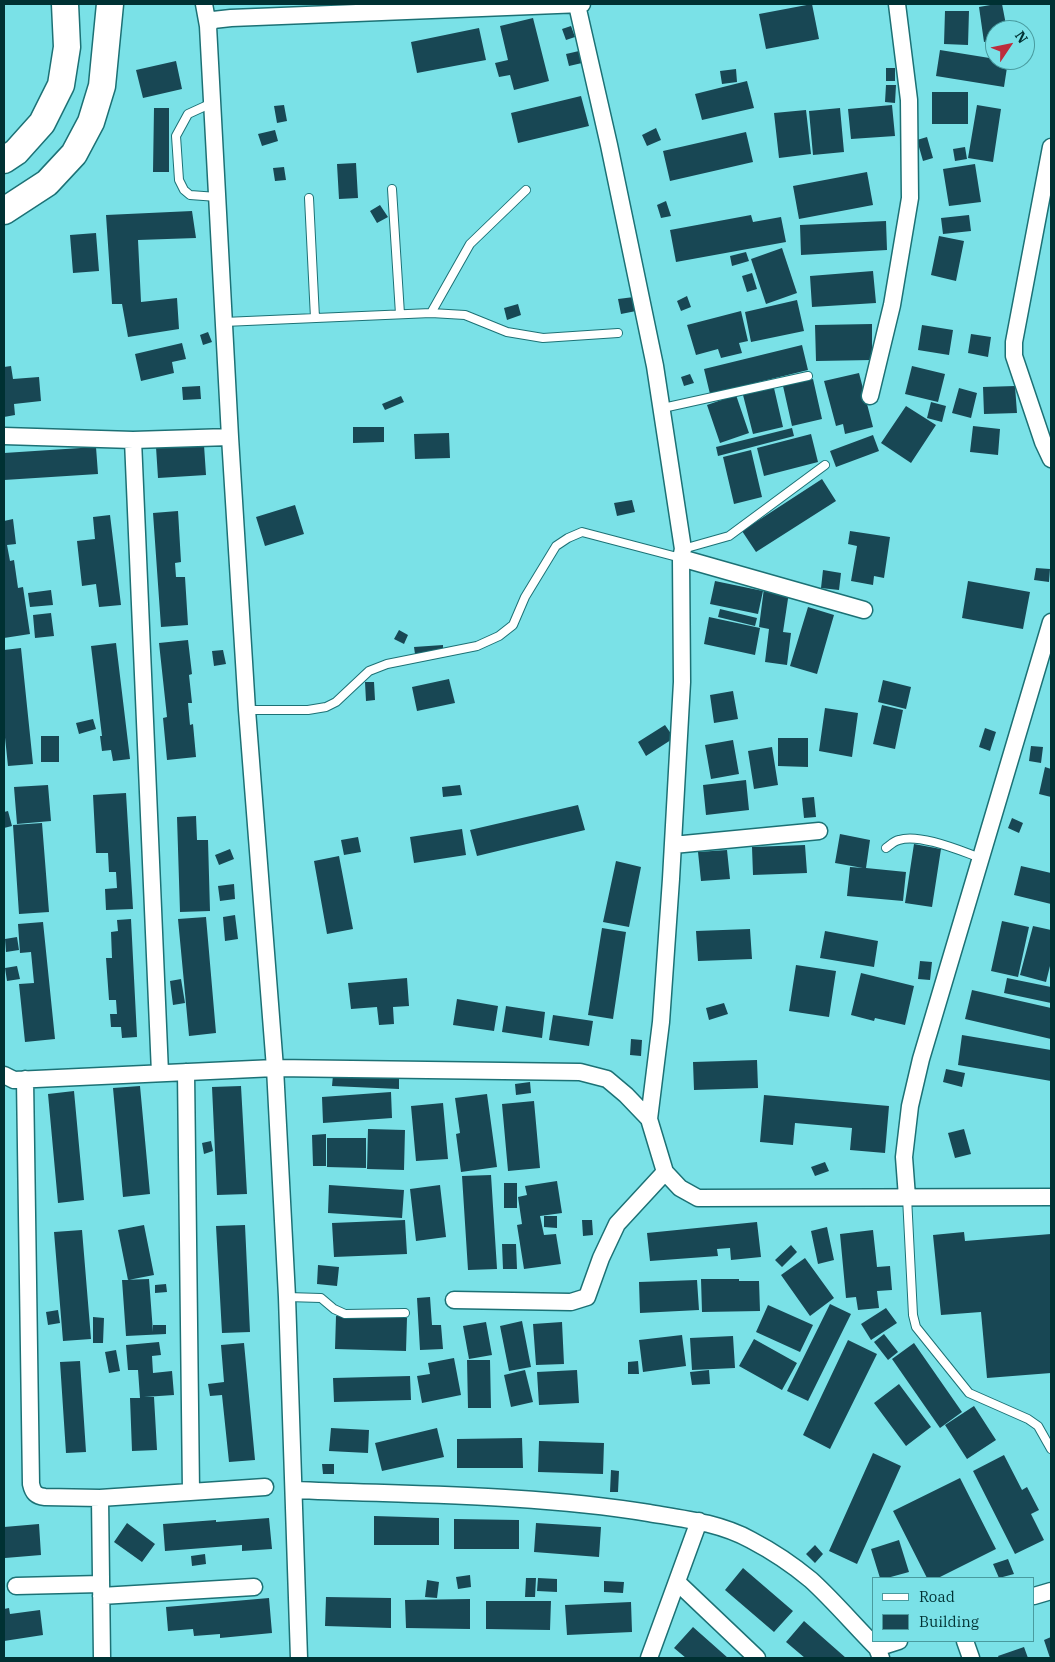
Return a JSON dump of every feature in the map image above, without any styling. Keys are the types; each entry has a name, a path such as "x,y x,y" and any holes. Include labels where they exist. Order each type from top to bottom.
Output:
{"highway":[{"path":"4,160 16,152 42,124 61,85 68,47 65,4"},
{"path":"4,212 47,183 74,154 91,122 102,86 110,4"}],"street":[{"path":"204,4 208,26 247,710 275,1068 287,1297 299,1658"},
{"path":"208,26 213,20 265,14 579,4 663,408 682,553 682,682 673,845 661,1022 649,1119 665,1172 680,1188 698,1198 1051,1197"},
{"path":"870,396 892,304 910,198 909,100 897,4"},
{"path":"1051,147 1014,342 1014,356 1043,442 1051,459"},
{"path":"4,436 133,440 230,437"},
{"path":"133,440 160,1073"},
{"path":"682,553 864,610"},
{"path":"907,1197 904,1157 910,1106 921,1059 1051,622"},
{"path":"673,845 819,831"},
{"path":"4,1075 14,1080 275,1068 580,1072 607,1079 626,1095 649,1119"},
{"path":"186,1072 191,1492"},
{"path":"25,1079 32,1492 38,1496 100,1498 265,1487"},
{"path":"454,1300 571,1302 587,1297 601,1258 617,1224 665,1172"},
{"path":"294,1490 602,1505 699,1521 726,1528 751,1540 783,1560 811,1581 879,1653 897,1642"},
{"path":"100,1498 102,1658"},
{"path":"649,1658 699,1521"},
{"path":"677,1582 757,1658"},
{"path":"16,1586 101,1590 254,1587"},
{"path":"1035,1596 1051,1590"},
{"path":"965,1642 971,1658"}],"lane":[{"path":"212,103 188,114 176,136 179,180 184,190 190,195 217,197"},
{"path":"392,190 400,314"},
{"path":"431,314 470,244 526,190"},
{"path":"309,198 315,318"},
{"path":"224,322 431,314 465,315 508,332 543,338 618,333"},
{"path":"663,408 808,376"},
{"path":"247,710 308,710 326,707 336,702 369,671 387,664 477,646 499,636 513,625 525,597 556,546 582,532 682,553 729,536 825,465"},
{"path":"886,848 897,840 909,838 939,843 981,858"},
{"path":"907,1197 913,1315 916,1327 969,1393 1028,1419 1038,1426 1051,1449"},
{"path":"287,1297 321,1298 334,1309 345,1314 405,1313"}],"building":[{"path":"812,4 819,39 766,49 759,14"},
{"path":"1002,4 1005,20 985,20 984,42 979,7"},
{"path":"945,11 969,11 968,45 944,44"},
{"path":"533,18 549,81 514,90 510,75 499,77 495,63 508,60 500,26"},
{"path":"571,26 575,37 566,40 562,29"},
{"path":"479,28 486,60 417,73 411,42"},
{"path":"940,50 985,57 985,70 1007,70 1004,87 936,76"},
{"path":"579,51 582,63 569,66 566,54"},
{"path":"176,61 182,89 143,98 136,70"},
{"path":"886,68 895,68 895,81 886,81"},
{"path":"736,69 737,82 722,84 720,71"},
{"path":"747,81 754,108 702,120 695,94"},
{"path":"886,85 896,85 895,103 885,102"},
{"path":"932,92 968,92 968,124 932,124"},
{"path":"581,96 589,126 518,143 511,113"},
{"path":"284,105 287,121 277,123 274,106"},
{"path":"892,105 895,136 851,139 848,109"},
{"path":"977,105 1001,109 993,162 968,158"},
{"path":"154,108 169,108 169,172 153,172"},
{"path":"840,108 844,152 813,155 809,111"},
{"path":"806,110 811,154 779,158 774,113"},
{"path":"656,128 661,140 647,146 642,135"},
{"path":"275,130 278,141 262,146 258,134"},
{"path":"746,132 753,162 670,181 663,151"},
{"path":"927,137 933,158 923,161 917,140"},
{"path":"965,147 967,159 955,161 953,149"},
{"path":"356,163 358,198 339,199 337,164"},
{"path":"975,164 981,202 949,206 943,169"},
{"path":"284,167 286,180 275,181 273,168"},
{"path":"867,172 873,205 799,219 793,186"},
{"path":"666,201 671,216 661,218 657,205"},
{"path":"380,205 388,217 377,223 370,211"},
{"path":"192,211 196,238 138,240 141,302 177,298 179,329 128,337 122,304 112,304 106,215"},
{"path":"751,215 753,222 781,217 786,242 676,262 670,230"},
{"path":"969,215 971,231 943,234 941,218"},
{"path":"886,221 887,250 801,255 800,225"},
{"path":"96,233 99,271 73,273 70,235"},
{"path":"939,236 964,241 956,281 931,275"},
{"path":"782,248 797,293 766,304 751,259"},
{"path":"746,252 749,261 732,266 730,256"},
{"path":"873,271 876,303 812,307 810,276"},
{"path":"752,273 757,289 747,292 742,276"},
{"path":"687,296 691,307 681,311 677,301"},
{"path":"634,297 636,311 621,314 618,299"},
{"path":"797,300 804,331 751,342 745,312"},
{"path":"518,304 521,315 507,320 504,308"},
{"path":"741,311 748,341 739,343 742,353 721,358 718,349 696,355 687,325"},
{"path":"872,324 872,360 816,361 815,325"},
{"path":"922,325 953,330 949,355 918,350"},
{"path":"208,332 212,342 203,345 200,335"},
{"path":"971,334 991,337 988,357 968,353"},
{"path":"182,343 186,359 172,362 174,373 141,381 135,354"},
{"path":"802,345 808,370 710,394 704,369"},
{"path":"11,366 13,379 39,377 41,401 14,404 15,415 4,417 4,367"},
{"path":"912,366 945,374 938,402 905,394"},
{"path":"859,373 873,427 845,434 843,424 836,426 824,381"},
{"path":"690,374 694,383 684,386 681,377"},
{"path":"813,379 822,419 792,426 783,386"},
{"path":"200,386 201,399 183,400 182,387"},
{"path":"1015,386 1017,413 984,414 983,387"},
{"path":"774,388 783,427 753,434 743,395"},
{"path":"959,388 977,393 971,418 952,413"},
{"path":"736,395 749,433 720,443 707,405"},
{"path":"401,396 404,402 385,410 382,404"},
{"path":"931,402 946,406 942,422 927,418"},
{"path":"906,406 936,425 911,463 881,443"},
{"path":"973,426 1000,429 998,455 970,452"},
{"path":"353,427 384,427 384,442 353,443"},
{"path":"792,428 794,436 718,456 716,447"},
{"path":"449,433 450,458 415,459 414,434"},
{"path":"811,434 818,462 764,476 757,448"},
{"path":"873,435 879,451 836,467 830,451"},
{"path":"204,445 206,475 158,478 156,447"},
{"path":"96,447 98,474 4,480 4,453"},
{"path":"751,450 762,497 734,504 723,457"},
{"path":"822,479 836,501 756,552 742,531"},
{"path":"632,500 635,512 617,516 614,503"},
{"path":"295,505 304,534 265,546 256,517"},
{"path":"178,511 181,562 175,563 176,577 185,577 188,625 161,627 153,513"},
{"path":"110,515 121,605 99,607 96,584 82,586 77,541 95,539 93,517"},
{"path":"13,519 16,544 7,545 10,561 14,560 18,588 23,587 30,634 4,638 4,521"},
{"path":"850,531 890,537 884,578 874,576 873,585 851,581 857,546 848,544"},
{"path":"1036,568 1050,569 1049,582 1034,580"},
{"path":"823,570 841,573 839,590 821,588"},
{"path":"715,581 763,591 758,614 710,604"},
{"path":"968,581 1030,592 1023,629 962,618"},
{"path":"764,588 789,592 783,632 791,633 787,665 765,662 769,629 759,627"},
{"path":"51,590 53,605 30,607 28,593"},
{"path":"808,607 834,615 817,674 790,666"},
{"path":"720,609 757,618 755,626 718,617"},
{"path":"51,613 54,636 35,638 33,615"},
{"path":"709,617 760,628 755,655 704,644"},
{"path":"399,630 408,635 404,644 394,639"},
{"path":"188,640 192,674 189,675 192,703 188,703 190,725 193,724 196,757 167,760 163,718 167,717 159,643"},
{"path":"116,643 130,759 113,761 111,750 102,751 100,736 102,736 91,646"},
{"path":"443,645 443,652 415,654 414,647"},
{"path":"21,648 33,764 8,766 4,728 4,650"},
{"path":"223,650 226,664 214,666 212,651"},
{"path":"449,679 455,703 417,711 412,687"},
{"path":"883,680 911,687 906,709 878,702"},
{"path":"365,682 374,682 375,700 366,701"},
{"path":"733,691 738,719 714,723 710,695"},
{"path":"882,705 903,710 895,749 873,744"},
{"path":"825,708 858,713 852,757 819,751"},
{"path":"93,719 96,729 79,734 76,723"},
{"path":"665,725 674,738 646,756 638,742"},
{"path":"985,728 996,732 990,751 979,747"},
{"path":"41,736 59,736 59,762 41,762"},
{"path":"778,738 808,738 808,767 778,766"},
{"path":"733,740 739,774 711,779 705,745"},
{"path":"1031,746 1043,747 1041,763 1029,761"},
{"path":"772,747 778,785 754,789 748,751"},
{"path":"1045,767 1051,769 1051,797 1039,794"},
{"path":"746,780 749,810 706,815 703,785"},
{"path":"48,785 51,821 17,824 14,787"},
{"path":"460,785 462,795 443,797 442,787"},
{"path":"126,793 133,909 106,910 105,889 117,888 116,872 109,872 108,853 96,853 93,795"},
{"path":"814,797 816,817 804,818 802,798"},
{"path":"578,805 585,830 477,856 470,830"},
{"path":"8,811 12,826 4,828 4,812"},
{"path":"196,816 197,840 208,840 210,911 180,912 177,817"},
{"path":"1012,818 1023,823 1019,833 1008,828"},
{"path":"42,823 49,912 19,914 13,825"},
{"path":"462,829 466,855 414,863 410,837"},
{"path":"840,834 870,840 866,868 906,872 903,901 847,896 850,867 863,868 835,863"},
{"path":"358,837 361,852 344,855 341,840"},
{"path":"914,844 941,849 932,907 905,903"},
{"path":"805,845 807,873 753,875 752,847"},
{"path":"230,849 234,859 219,865 215,855"},
{"path":"727,850 730,879 701,881 698,852"},
{"path":"339,856 353,929 327,934 314,861"},
{"path":"616,861 641,867 629,927 603,922"},
{"path":"1021,866 1051,873 1051,904 1014,895"},
{"path":"234,884 235,899 220,901 218,886"},
{"path":"235,915 238,939 225,941 223,917"},
{"path":"206,917 216,1033 189,1036 178,919"},
{"path":"131,919 137,1037 122,1038 121,1027 111,1027 110,1014 117,1014 116,1000 109,1000 106,958 112,958 111,932 118,931 117,920"},
{"path":"1002,921 1029,927 1018,977 991,971"},
{"path":"43,922 55,1039 25,1042 19,984 34,983 31,952 20,953 18,924"},
{"path":"1033,926 1051,930 1051,962 1046,982 1020,975"},
{"path":"602,928 626,932 613,1019 588,1015"},
{"path":"750,929 752,959 698,961 696,931"},
{"path":"825,931 878,941 874,967 820,958"},
{"path":"17,937 19,950 6,952 5,939"},
{"path":"920,961 932,962 930,980 918,979"},
{"path":"796,965 836,971 829,1017 789,1011"},
{"path":"17,966 20,979 7,981 5,968"},
{"path":"861,973 914,986 905,1025 875,1018 874,1021 851,1015"},
{"path":"407,978 409,1006 393,1007 394,1024 379,1025 377,1007 351,1009 348,983"},
{"path":"1007,978 1051,987 1051,1003 1004,993"},
{"path":"181,979 185,1003 173,1005 170,981"},
{"path":"972,990 1051,1008 1051,1039 965,1019"},
{"path":"457,999 498,1006 494,1031 453,1025"},
{"path":"724,1003 728,1014 709,1020 706,1008"},
{"path":"506,1006 545,1012 542,1038 502,1032"},
{"path":"553,1015 593,1021 589,1046 549,1040"},
{"path":"962,1035 1051,1050 1051,1081 958,1065"},
{"path":"631,1039 642,1040 641,1056 630,1055"},
{"path":"757,1060 758,1088 694,1090 693,1062"},
{"path":"946,1069 965,1073 962,1087 943,1082"},
{"path":"333,1075 399,1078 399,1089 332,1086"},
{"path":"530,1082 531,1093 516,1095 515,1084"},
{"path":"140,1086 150,1194 123,1197 113,1088"},
{"path":"241,1086 247,1194 217,1195 212,1087"},
{"path":"74,1091 84,1200 58,1203 48,1094"},
{"path":"391,1092 392,1118 323,1123 322,1097"},
{"path":"487,1094 497,1167 461,1172 456,1134 460,1133 455,1098"},
{"path":"764,1095 889,1106 885,1153 850,1150 852,1128 795,1123 793,1145 760,1142"},
{"path":"534,1101 540,1168 508,1171 502,1104"},
{"path":"443,1103 448,1159 416,1161 411,1106"},
{"path":"368,1129 405,1130 404,1170 367,1169"},
{"path":"964,1129 971,1154 955,1158 948,1133"},
{"path":"326,1134 326,1166 313,1166 312,1135"},
{"path":"327,1138 366,1138 366,1168 327,1167"},
{"path":"211,1141 213,1151 204,1154 202,1143"},
{"path":"825,1162 829,1171 815,1176 811,1167"},
{"path":"491,1175 497,1269 468,1270 462,1176"},
{"path":"557,1181 562,1213 540,1216 544,1235 556,1234 561,1264 524,1269 517,1225 522,1224 518,1197 527,1195 525,1186"},
{"path":"504,1183 517,1183 517,1208 504,1208"},
{"path":"329,1185 404,1190 402,1218 328,1213"},
{"path":"440,1185 446,1237 416,1241 410,1189"},
{"path":"544,1216 557,1216 557,1228 544,1227"},
{"path":"405,1220 407,1254 334,1257 332,1223"},
{"path":"582,1220 592,1220 593,1235 583,1236"},
{"path":"757,1222 761,1257 731,1260 730,1248 717,1249 718,1256 650,1261 647,1233"},
{"path":"144,1225 154,1275 128,1280 118,1230"},
{"path":"245,1225 250,1332 222,1333 216,1226"},
{"path":"827,1227 834,1260 818,1264 811,1231"},
{"path":"82,1230 91,1339 63,1341 54,1232"},
{"path":"873,1230 877,1267 890,1266 892,1290 877,1291 879,1308 858,1310 856,1297 846,1298 840,1234"},
{"path":"964,1232 965,1241 1051,1234 1051,1373 987,1378 981,1312 941,1315 933,1235"},
{"path":"502,1244 516,1244 517,1269 503,1269"},
{"path":"791,1245 797,1252 782,1267 775,1260"},
{"path":"805,1258 834,1298 810,1316 781,1275"},
{"path":"318,1265 339,1267 337,1286 317,1284"},
{"path":"149,1279 153,1332 153,1325 166,1325 166,1334 126,1336 122,1280"},
{"path":"701,1279 759,1281 760,1311 702,1312"},
{"path":"697,1280 699,1310 640,1313 639,1282"},
{"path":"166,1284 167,1292 155,1293 155,1285"},
{"path":"430,1297 432,1325 441,1325 443,1349 420,1350 417,1298"},
{"path":"830,1304 851,1314 808,1401 787,1391"},
{"path":"768,1305 813,1325 800,1352 756,1332"},
{"path":"886,1308 897,1323 871,1340 861,1324"},
{"path":"58,1310 60,1323 48,1325 46,1312"},
{"path":"336,1316 407,1318 406,1351 335,1349"},
{"path":"93,1317 104,1318 103,1343 93,1343"},
{"path":"522,1321 531,1367 509,1371 500,1326"},
{"path":"486,1322 492,1355 469,1359 463,1326"},
{"path":"562,1322 564,1364 536,1365 533,1324"},
{"path":"884,1334 898,1352 888,1360 874,1342"},
{"path":"682,1335 686,1366 643,1372 639,1340"},
{"path":"733,1336 735,1368 692,1370 690,1338"},
{"path":"754,1339 797,1363 782,1390 739,1366"},
{"path":"848,1340 877,1354 830,1449 803,1435"},
{"path":"159,1342 161,1355 152,1356 153,1373 172,1371 174,1395 144,1397 154,1397 157,1450 132,1451 130,1398 140,1398 138,1370 128,1370 126,1345"},
{"path":"244,1343 255,1460 229,1462 222,1395 210,1396 208,1384 224,1382 221,1345"},
{"path":"914,1343 962,1412 940,1428 892,1359"},
{"path":"116,1350 120,1371 109,1373 105,1352"},
{"path":"454,1358 461,1395 422,1403 417,1376 430,1374 428,1363"},
{"path":"467,1360 490,1360 491,1408 468,1408"},
{"path":"80,1361 86,1452 66,1453 60,1362"},
{"path":"638,1361 639,1374 628,1374 628,1362"},
{"path":"525,1370 533,1402 511,1407 504,1375"},
{"path":"577,1370 579,1403 539,1405 537,1372"},
{"path":"709,1370 710,1384 692,1385 690,1372"},
{"path":"410,1376 411,1400 334,1402 333,1378"},
{"path":"899,1384 931,1427 906,1446 874,1403"},
{"path":"974,1406 996,1440 967,1459 945,1425"},
{"path":"331,1428 369,1430 368,1453 329,1451"},
{"path":"437,1428 444,1457 382,1471 375,1443"},
{"path":"522,1438 523,1468 457,1468 457,1439"},
{"path":"539,1441 604,1443 603,1474 538,1472"},
{"path":"873,1453 901,1466 857,1564 829,1551"},
{"path":"1004,1455 1022,1490 1027,1487 1039,1510 1031,1514 1044,1540 1015,1554 973,1471"},
{"path":"322,1464 334,1464 334,1474 323,1474"},
{"path":"611,1470 619,1471 618,1492 610,1492"},
{"path":"960,1478 996,1549 940,1577 926,1577 893,1511"},
{"path":"374,1516 439,1518 439,1545 374,1545"},
{"path":"269,1518 272,1549 242,1551 242,1545 165,1551 163,1524"},
{"path":"454,1519 519,1520 519,1549 454,1549"},
{"path":"127,1523 155,1544 142,1562 114,1542"},
{"path":"536,1523 601,1527 599,1557 534,1552"},
{"path":"39,1524 41,1555 5,1558 4,1527"},
{"path":"899,1540 909,1572 891,1577 880,1577 871,1549"},
{"path":"815,1545 823,1554 815,1563 806,1554"},
{"path":"205,1554 206,1564 192,1566 191,1556"},
{"path":"1008,1559 1014,1574 999,1577 993,1564"},
{"path":"743,1568 793,1611 774,1632 725,1590"},
{"path":"470,1575 471,1587 458,1589 456,1577"},
{"path":"526,1578 536,1578 535,1597 525,1597"},
{"path":"538,1578 557,1579 557,1592 537,1591"},
{"path":"427,1580 439,1582 437,1598 425,1597"},
{"path":"604,1581 624,1582 623,1593 604,1592"},
{"path":"326,1597 391,1598 391,1628 325,1626"},
{"path":"269,1598 272,1633 220,1638 220,1634 194,1636 193,1629 168,1631 166,1607"},
{"path":"470,1599 470,1629 406,1628 405,1600"},
{"path":"486,1601 551,1601 550,1630 486,1629"},
{"path":"631,1602 632,1632 567,1635 565,1605"},
{"path":"9,1608 10,1614 40,1610 43,1635 4,1641 4,1609"},
{"path":"804,1621 846,1658 805,1658 786,1642"},
{"path":"693,1627 728,1658 686,1658 674,1648"},
{"path":"1051,1637 1051,1658 1050,1658 1044,1640"},
{"path":"1024,1647 1028,1658 999,1658 998,1656"}]}
